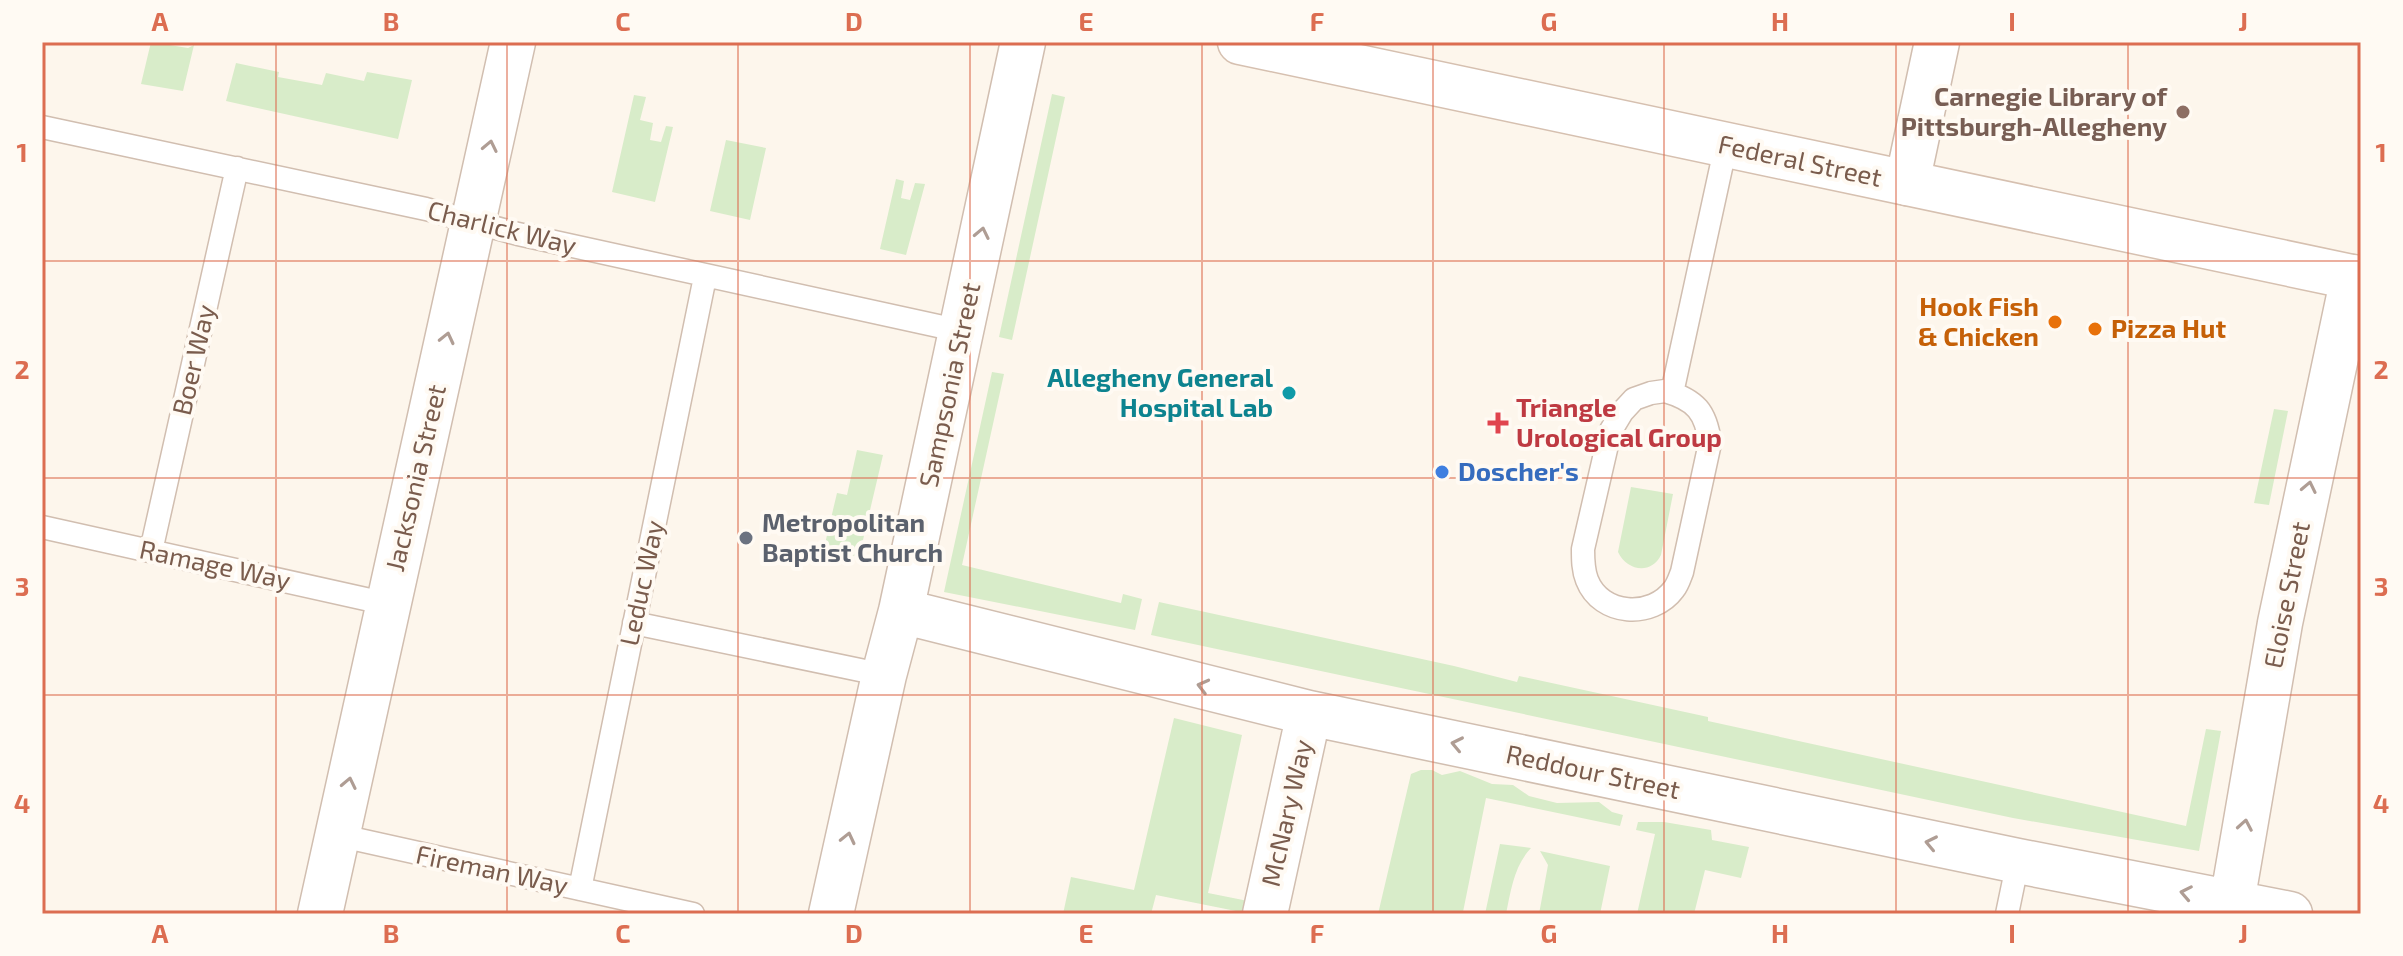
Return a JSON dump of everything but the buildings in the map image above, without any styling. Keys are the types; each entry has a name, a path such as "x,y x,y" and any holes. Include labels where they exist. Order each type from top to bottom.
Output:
{"street":[{"name":"Jacksonia Street","path":"320,914 513,42"},
{"name":"Sampsonia Street","path":"831,914 901,611 1023,42"},
{"name":"Federal Street","path":"1240,42 1362,55 1726,145 2357,278"},
{"path":"1907,183 1937,42"},
{"name":"Eloise Street","path":"2231,908 2280,623 2357,278"},
{"name":"Reddour Street","path":"901,611 1309,713 2231,908 2290,914"},
{"name":"McNary Way","path":"1265,914 1309,713"}],"lane":[{"name":"Charlick Way","path":"42,127 426,209 518,234 705,277 961,331"},
{"path":"1672,393 1726,145"},
{"name":"Boer Way","path":"151,551 237,168"},
{"name":"Leduc Way","path":"580,889 705,277"},
{"path":"1651,393 1672,393 1693,403 1703,414 1710,443 1682,572 1675,588 1663,601 1648,608 1630,610 1614,606 1599,597 1588,583 1583,567 1583,549 1610,432 1634,399 1651,393"},
{"name":"Ramage Way","path":"42,527 388,604"},
{"path":"634,623 884,675"},
{"name":"Fireman Way","path":"337,835 693,914"},
{"path":"2007,914 2018,861"}],"green space":[{"path":"151,42 188,48 194,45 183,91 141,84"},
{"path":"236,63 279,72 278,77 322,85 326,73 364,81 367,72 412,80 398,139 226,101"},
{"path":"1052,94 1065,97 1012,340 999,337"},
{"path":"634,95 646,97 640,120 653,123 650,140 661,142 666,126 673,127 655,202 612,192"},
{"path":"726,140 766,148 750,220 710,211"},
{"path":"896,179 904,181 901,198 910,200 915,183 925,184 906,255 880,249"},
{"path":"992,372 1004,374 962,565 1121,603 1123,594 1142,599 1135,630 944,592"},
{"path":"2274,409 2288,411 2269,505 2254,503"},
{"path":"857,450 883,455 859,557 824,548 837,493 847,495"},
{"path":"1631,487 1673,494 1661,555 1645,568 1633,567 1618,552"},
{"path":"1159,602 1517,682 1519,676 1708,717 1708,721 2186,826 2206,729 2221,731 2199,851 2013,818 1151,635"},
{"path":"1174,718 1242,735 1208,893 1253,902 1251,914 1156,895 1151,914 1063,914 1071,877 1134,890"},
{"path":"1432,770 1442,775 1460,771 1492,784 1513,785 1529,796 1557,803 1599,802 1612,812 1623,815 1620,826 1486,798 1463,912 1474,914 1378,914 1411,774"},
{"path":"1638,822 1664,822 1711,830 1712,840 1749,847 1741,878 1705,870 1694,914 1637,914 1655,834 1636,830"},
{"path":"1500,844 1531,848 1517,870 1506,914 1485,914"},
{"path":"1540,851 1610,866 1600,914 1539,914 1548,865"}],"place":[{"name":"Carnegie Library of Pittsburgh-Allegheny","path":"2183,112"},
{"name":"Hook Fish & Chicken","path":"2055,322"},
{"name":"Pizza Hut","path":"2095,329"},
{"name":"Allegheny General Hospital Lab","path":"1289,393"},
{"name":"Triangle Urological Group","path":"1498,423"},
{"name":"Doscher's","path":"1442,472"},
{"name":"Metropolitan Baptist Church","path":"746,538"}]}
